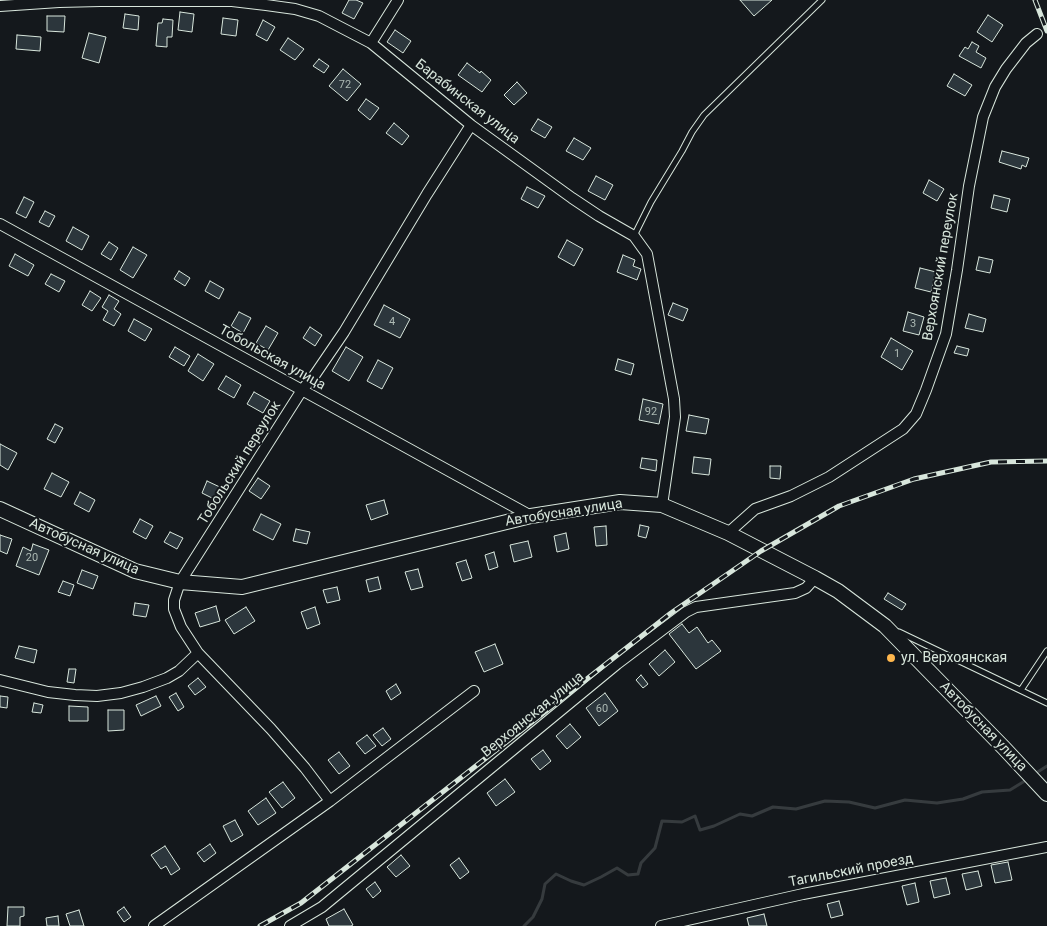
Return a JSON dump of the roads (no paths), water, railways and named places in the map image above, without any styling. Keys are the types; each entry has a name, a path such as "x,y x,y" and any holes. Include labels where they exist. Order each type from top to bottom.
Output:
{"street":[{"path":"371,42 398,0"},
{"name":"Барабинская улица","path":"0,6 100,1 232,1 295,9 319,16 371,42 471,124 572,198 634,236 647,254 674,399 675,417 662,505"},
{"name":"Верхоянский переулок","path":"728,533 755,509 791,496 829,477 904,429 916,414 946,334 969,186 983,117 995,87 1006,69 1026,44 1037,34"},
{"name":"Тобольский переулок","path":"330,801 271,729 198,653 181,627 174,609 174,600 180,582 302,390 314,376 344,332 426,194 471,124"},
{"name":"Тобольская улица","path":"0,224 531,516"},
{"name":"Автобусная улица","path":"0,510 135,571 180,582 242,587 531,516 620,502 662,505 728,533 815,578 838,591 885,626 1047,794"},
{"name":"Верхоянская улица","path":"290,926 322,907 610,670 686,612 696,607 795,593 806,588 815,578"},
{"path":"0,680 48,692 75,695 97,696 121,693 167,678 179,671 198,653"},
{"path":"154,926 330,801 474,691"},
{"name":"Тагильский проезд","path":"661,926 804,894 1047,847"}],"lane":[{"path":"634,236 651,202 704,115 822,0"},
{"path":"885,626 1047,703"},
{"path":"1021,690 1047,651"}],"waterway":[{"path":"1033,775 1047,766"},
{"path":"524,926 533,917 542,899 545,884 556,874 584,885 617,868 628,875 638,874 641,863 655,848 662,821 682,822 695,816 700,830 740,814 752,816 773,807 796,809 825,801 849,802 875,808 905,800 937,803 963,799 982,792 1010,790 1028,779"}],"railway":[{"path":"1035,0 1047,31"},
{"path":"260,926 301,903 671,613 761,551 839,506 914,479 991,462 1047,461"}],"place":[{"name":"ул. Верхоянская","path":"891,658"}]}
